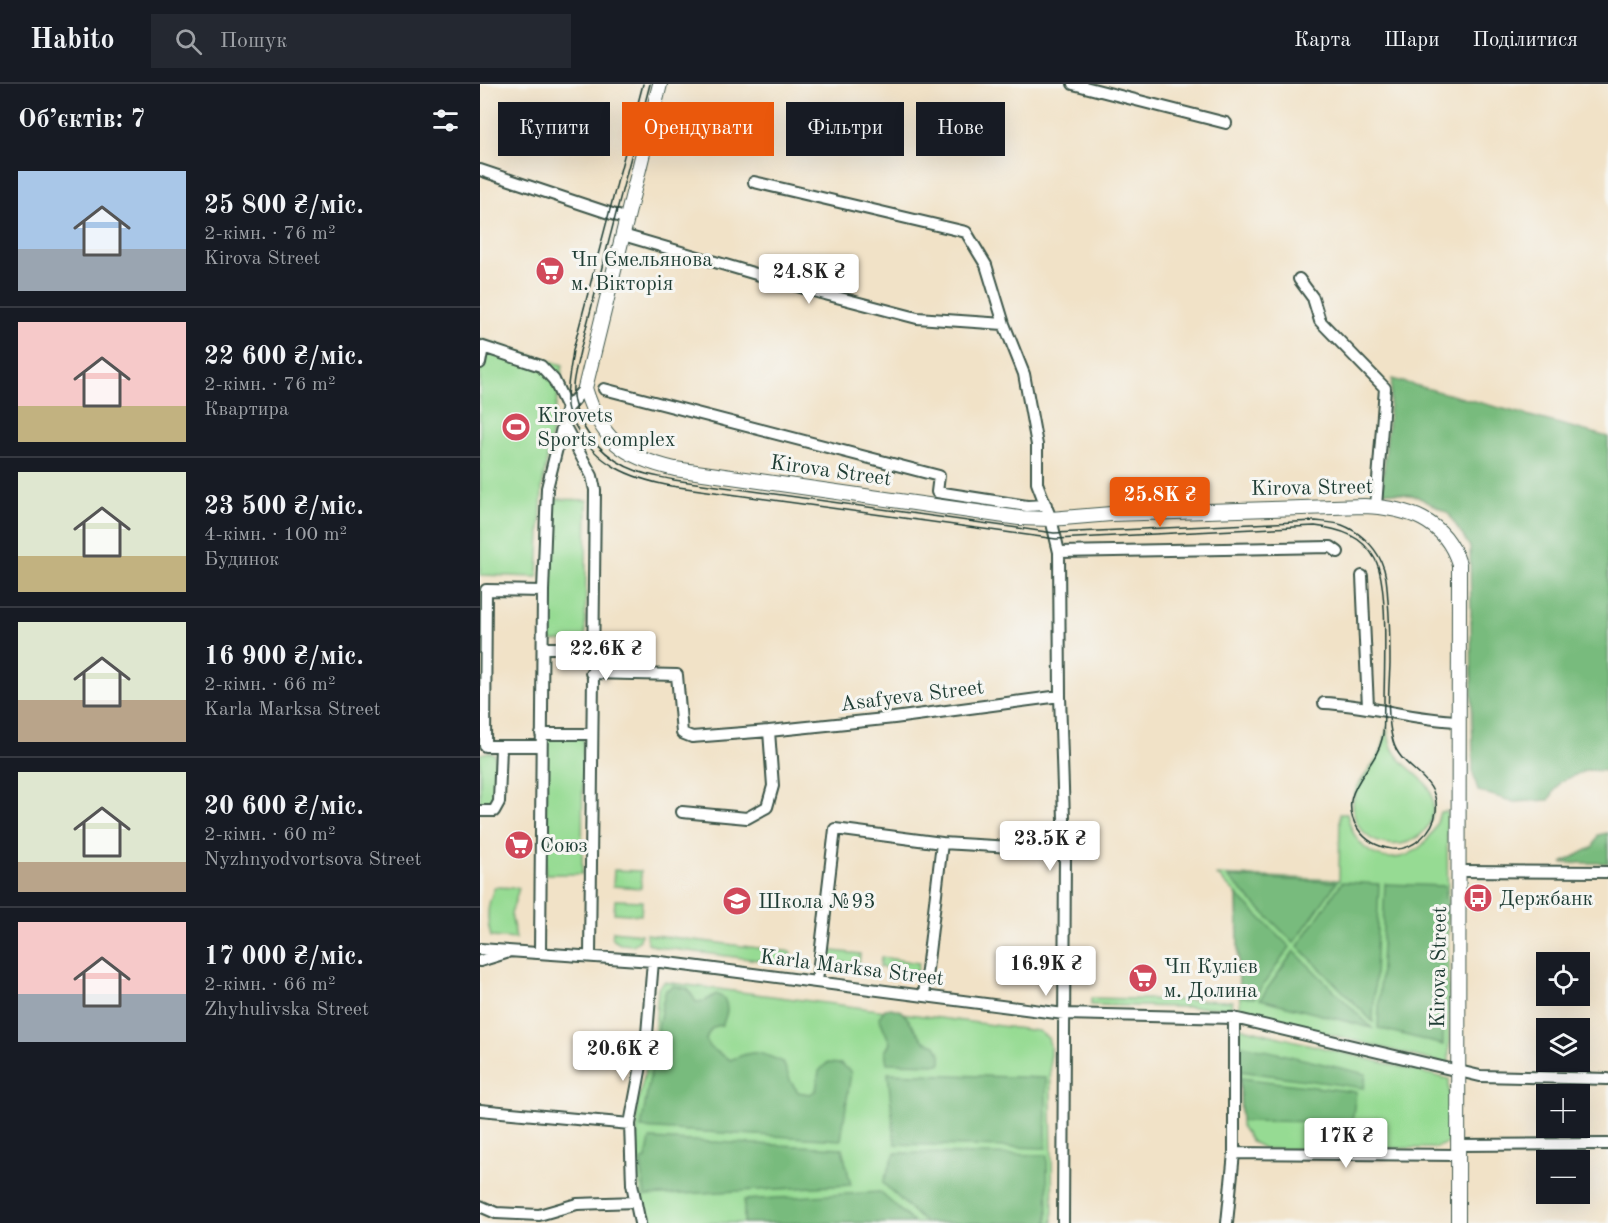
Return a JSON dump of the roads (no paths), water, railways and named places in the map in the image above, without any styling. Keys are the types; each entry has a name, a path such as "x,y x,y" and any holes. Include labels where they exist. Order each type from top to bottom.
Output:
{"main road":[{"path":"585,387 660,84"},
{"name":"Kirova Street","path":"585,387 596,416 615,443 632,455 652,464 687,471 995,515 1051,519 1112,514 1388,507 1426,520 1444,535 1455,551 1459,564 1458,1223"}],"street":[{"path":"1073,84 1226,123"},
{"path":"480,170 627,219"},
{"path":"754,182 966,232 986,265 1004,324 1024,374 1037,445 1037,483 1051,519 1059,552 1060,696 1065,850 1063,1223"},
{"path":"623,235 821,293 917,318 1004,324"},
{"path":"1299,279 1313,298 1320,321 1385,388 1376,506"},
{"path":"480,363 482,347 540,366 554,380 567,408"},
{"path":"540,952 543,591 547,488 567,408 585,387"},
{"path":"604,389 939,476 937,492 1027,506 1046,505"},
{"path":"563,423 592,476 595,490 591,674 590,956"},
{"path":"1059,552 1331,547 1338,552"},
{"path":"1362,576 1368,706"},
{"path":"541,746 483,748 486,590 543,591"},
{"path":"543,648 592,648"},
{"name":"Asafyeva Street","path":"591,674 677,675 682,733 692,737 894,718 1060,696"},
{"path":"1324,703 1368,706 1420,718 1460,721"},
{"path":"682,813 747,818 767,807 773,786 770,731"},
{"path":"542,734 591,734"},
{"path":"480,811 494,811 499,802 501,746"},
{"path":"817,981 835,829 942,843 1065,850"},
{"path":"924,995 942,843"},
{"path":"1460,871 1608,872"},
{"name":"Karla Marksa Street","path":"480,949 653,961 1064,1014 1234,1018 1480,1076 1608,1079"},
{"path":"480,961 514,951"},
{"path":"640,1223 632,1184 630,1124 647,1034 653,961"},
{"path":"1227,1223 1234,1154 1234,1018"},
{"path":"480,1110 630,1124"},
{"path":"1234,1154 1458,1150 1608,1144"},
{"path":"480,1206 496,1213 540,1215 577,1204 636,1202"}],"tram line":[{"path":"643,84 573,350 568,385 569,414 584,440 594,451 604,460 628,474 671,486 1056,539 1315,526 1349,535 1364,544 1375,559 1382,588 1385,628 1383,735 1378,751 1353,793 1352,816 1365,837 1382,847 1392,849 1407,847 1427,832 1436,811 1436,799 1426,781 1397,751 1389,722 1390,625 1384,571 1378,555 1370,544 1360,535 1342,525 1315,521 1054,533 674,480 646,474 626,466 606,453 582,424 574,402 573,383 650,84"}],"place":[{"name":"Чп Ємельянова м. Вікторія","path":"550,271"},
{"name":"Kirovets Sports complex","path":"516,427"},
{"name":"Союз","path":"519,845"},
{"name":"Держбанк","path":"1478,898"},
{"name":"Школа №93","path":"737,901"},
{"name":"Чп Кулієв м. Долина","path":"1143,978"}]}
